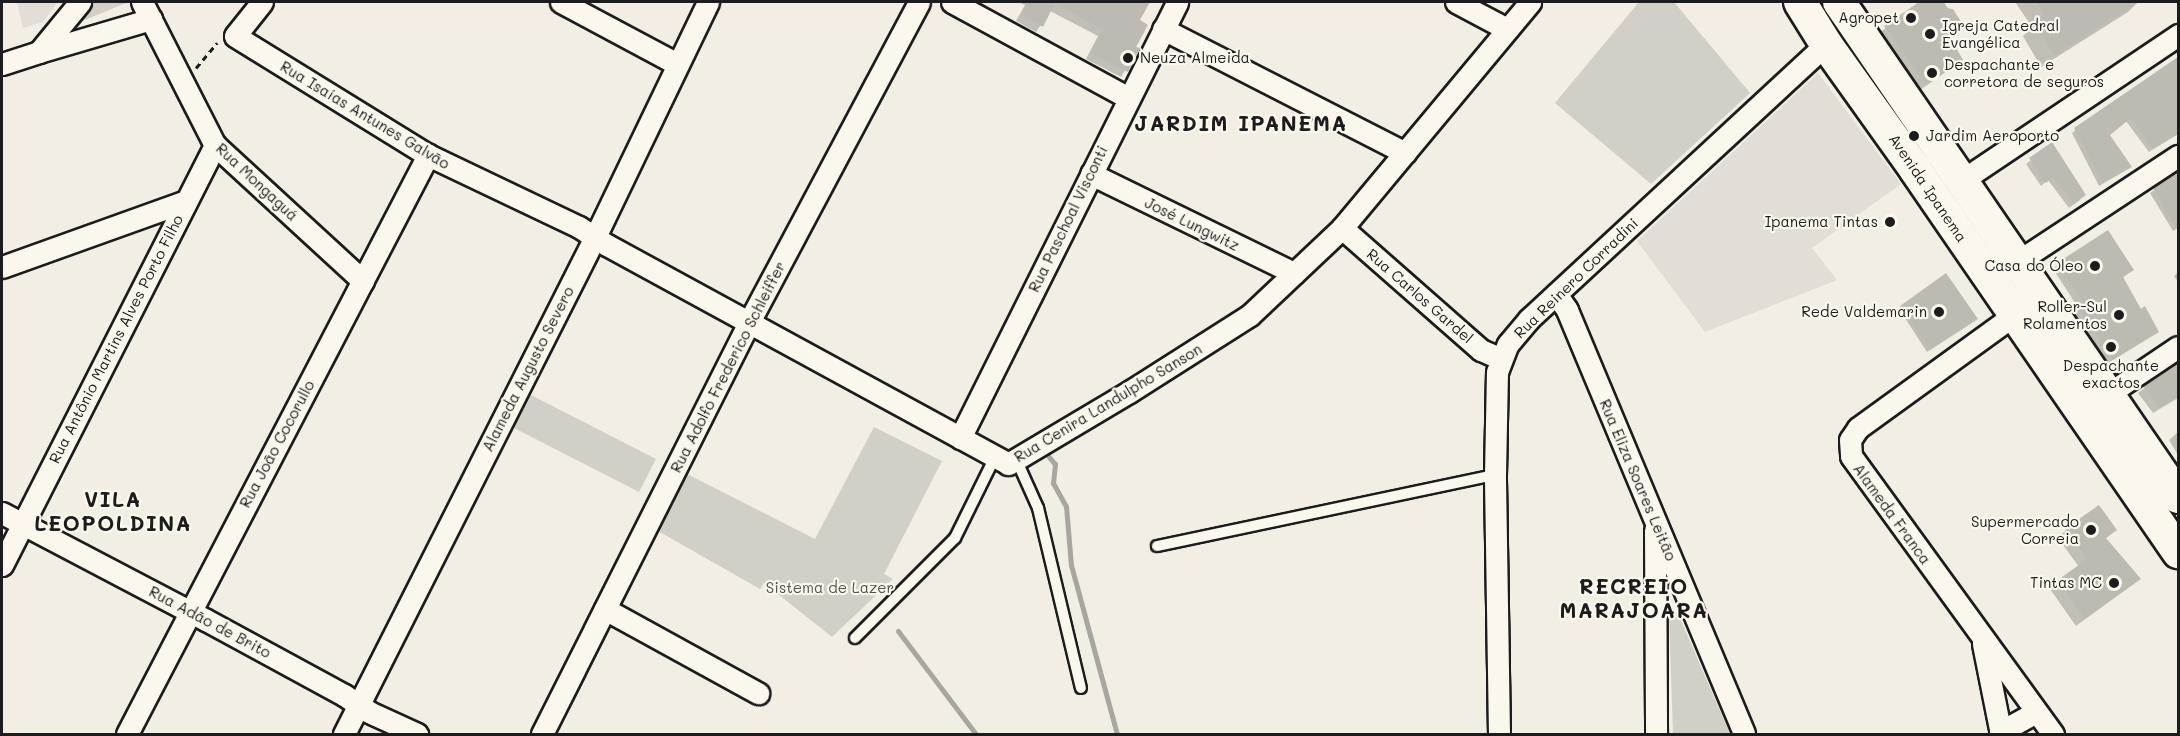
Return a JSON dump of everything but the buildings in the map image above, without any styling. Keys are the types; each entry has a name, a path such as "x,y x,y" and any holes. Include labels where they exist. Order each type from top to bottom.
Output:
{"main road":[{"name":"Avenida Ipanema","path":"1800,2 1826,44 1915,169 2178,552"},
{"name":"Avenida Ipanema","path":"1839,2 2178,496"}],"street":[{"path":"39,52 80,2"},
{"path":"235,36 262,2"},
{"path":"561,2 677,64"},
{"name":"Alameda Augusto Severo","path":"344,735 595,237 708,2"},
{"name":"Rua Adolfo Frederico Schleiffer","path":"542,735 750,322 919,2"},
{"path":"952,2 1129,98"},
{"name":"Rua Paschoal Visconti","path":"960,438 1177,2"},
{"path":"1456,2 1507,29"},
{"name":"Rua Cenira Landulpho Sanson","path":"595,237 960,438 1006,458 1129,392 1251,315 1342,228 1530,2"},
{"path":"2,64 146,10"},
{"name":"Rua Mongaguá","path":"146,10 215,145 363,280"},
{"path":"1163,29 1405,153"},
{"path":"1961,181 2178,35"},
{"name":"Rua Isaías Antunes Galvão","path":"235,36 428,155 579,227 595,237"},
{"name":"Rua Reinero Corradini","path":"1499,735 1495,475 1497,372 1508,344 1529,319 1826,44"},
{"name":"Rua Antônio Martins Alves Porto Filho","path":"2,565 215,145"},
{"name":"Rua João Cocorullo","path":"127,735 428,155"},
{"path":"2017,262 2178,156"},
{"name":"José Lungwitz","path":"1090,174 1294,273"},
{"path":"2,267 186,201"},
{"name":"Rua Carlos Gardel","path":"1342,228 1480,350 1501,359"},
{"name":"Rua Eliza Soares Leitão","path":"1556,294 1567,310 1744,735"},
{"name":"Alameda Franca","path":"2014,315 1858,428 1850,440 1851,456 2053,735"},
{"path":"2108,394 2178,347"},
{"name":"Rua Adão de Brito","path":"2,513 190,611 417,735"},
{"path":"1655,520 1656,735"},
{"path":"605,609 758,693"},
{"name":"Alameda Franca","path":"1981,637 2000,733 2036,712"}],"lane":[{"path":"1827,2 2178,508"},
{"path":"855,638 955,538 1006,458 1038,508 1081,688"},
{"path":"1157,546 1495,475"}],"path":[{"path":"179,77 194,70 221,38 235,36"}],"shaded area":[{"path":"17,2 58,2 43,22 23,28"},
{"path":"1818,73 1901,184 1812,248 1837,280 1705,332 1637,241"}],"green space":[{"path":"93,2 125,2 126,3 80,22"},
{"path":"1639,2 1674,2 1750,93 1651,184 1555,103"},
{"path":"531,395 656,459 639,492 514,428"},
{"name":"Sistema de Lazer","path":"874,427 942,461 884,574 893,579 832,637 764,583 760,589 658,531 687,474 815,539"},
{"path":"1674,613 1679,616 1730,734 1673,734 1669,616"}],"waterway":[{"path":"1049,457 1055,464 1053,483 1066,506 1071,565 1117,734"},
{"path":"898,631 976,734"}],"place":[{"name":"Agropet","path":"1911,18"},
{"name":"Igreja Catedral Evangélica","path":"1930,34"},
{"name":"Neuza Almeida","path":"1128,58"},
{"name":"Despachante e corretora de seguros","path":"1932,73"},
{"name":"Jardim Aeroporto","path":"1914,136"},
{"name":"Ipanema Tintas","path":"1890,222"},
{"name":"Casa do Óleo","path":"2095,266"},
{"name":"Rede Valdemarin","path":"1939,312"},
{"name":"Roller-Sul Rolamentos","path":"2119,315"},
{"name":"Despachante exactos","path":"2111,347"},
{"name":"Supermercado Correia","path":"2091,530"},
{"name":"Tintas MC","path":"2114,583"}],"district":[{"name":"JARDIM IPANEMA","path":"1241,123"},
{"name":"VILA LEOPOLDINA","path":"113,511"},
{"name":"RECREIO MARAJOARA","path":"1634,598"}]}
